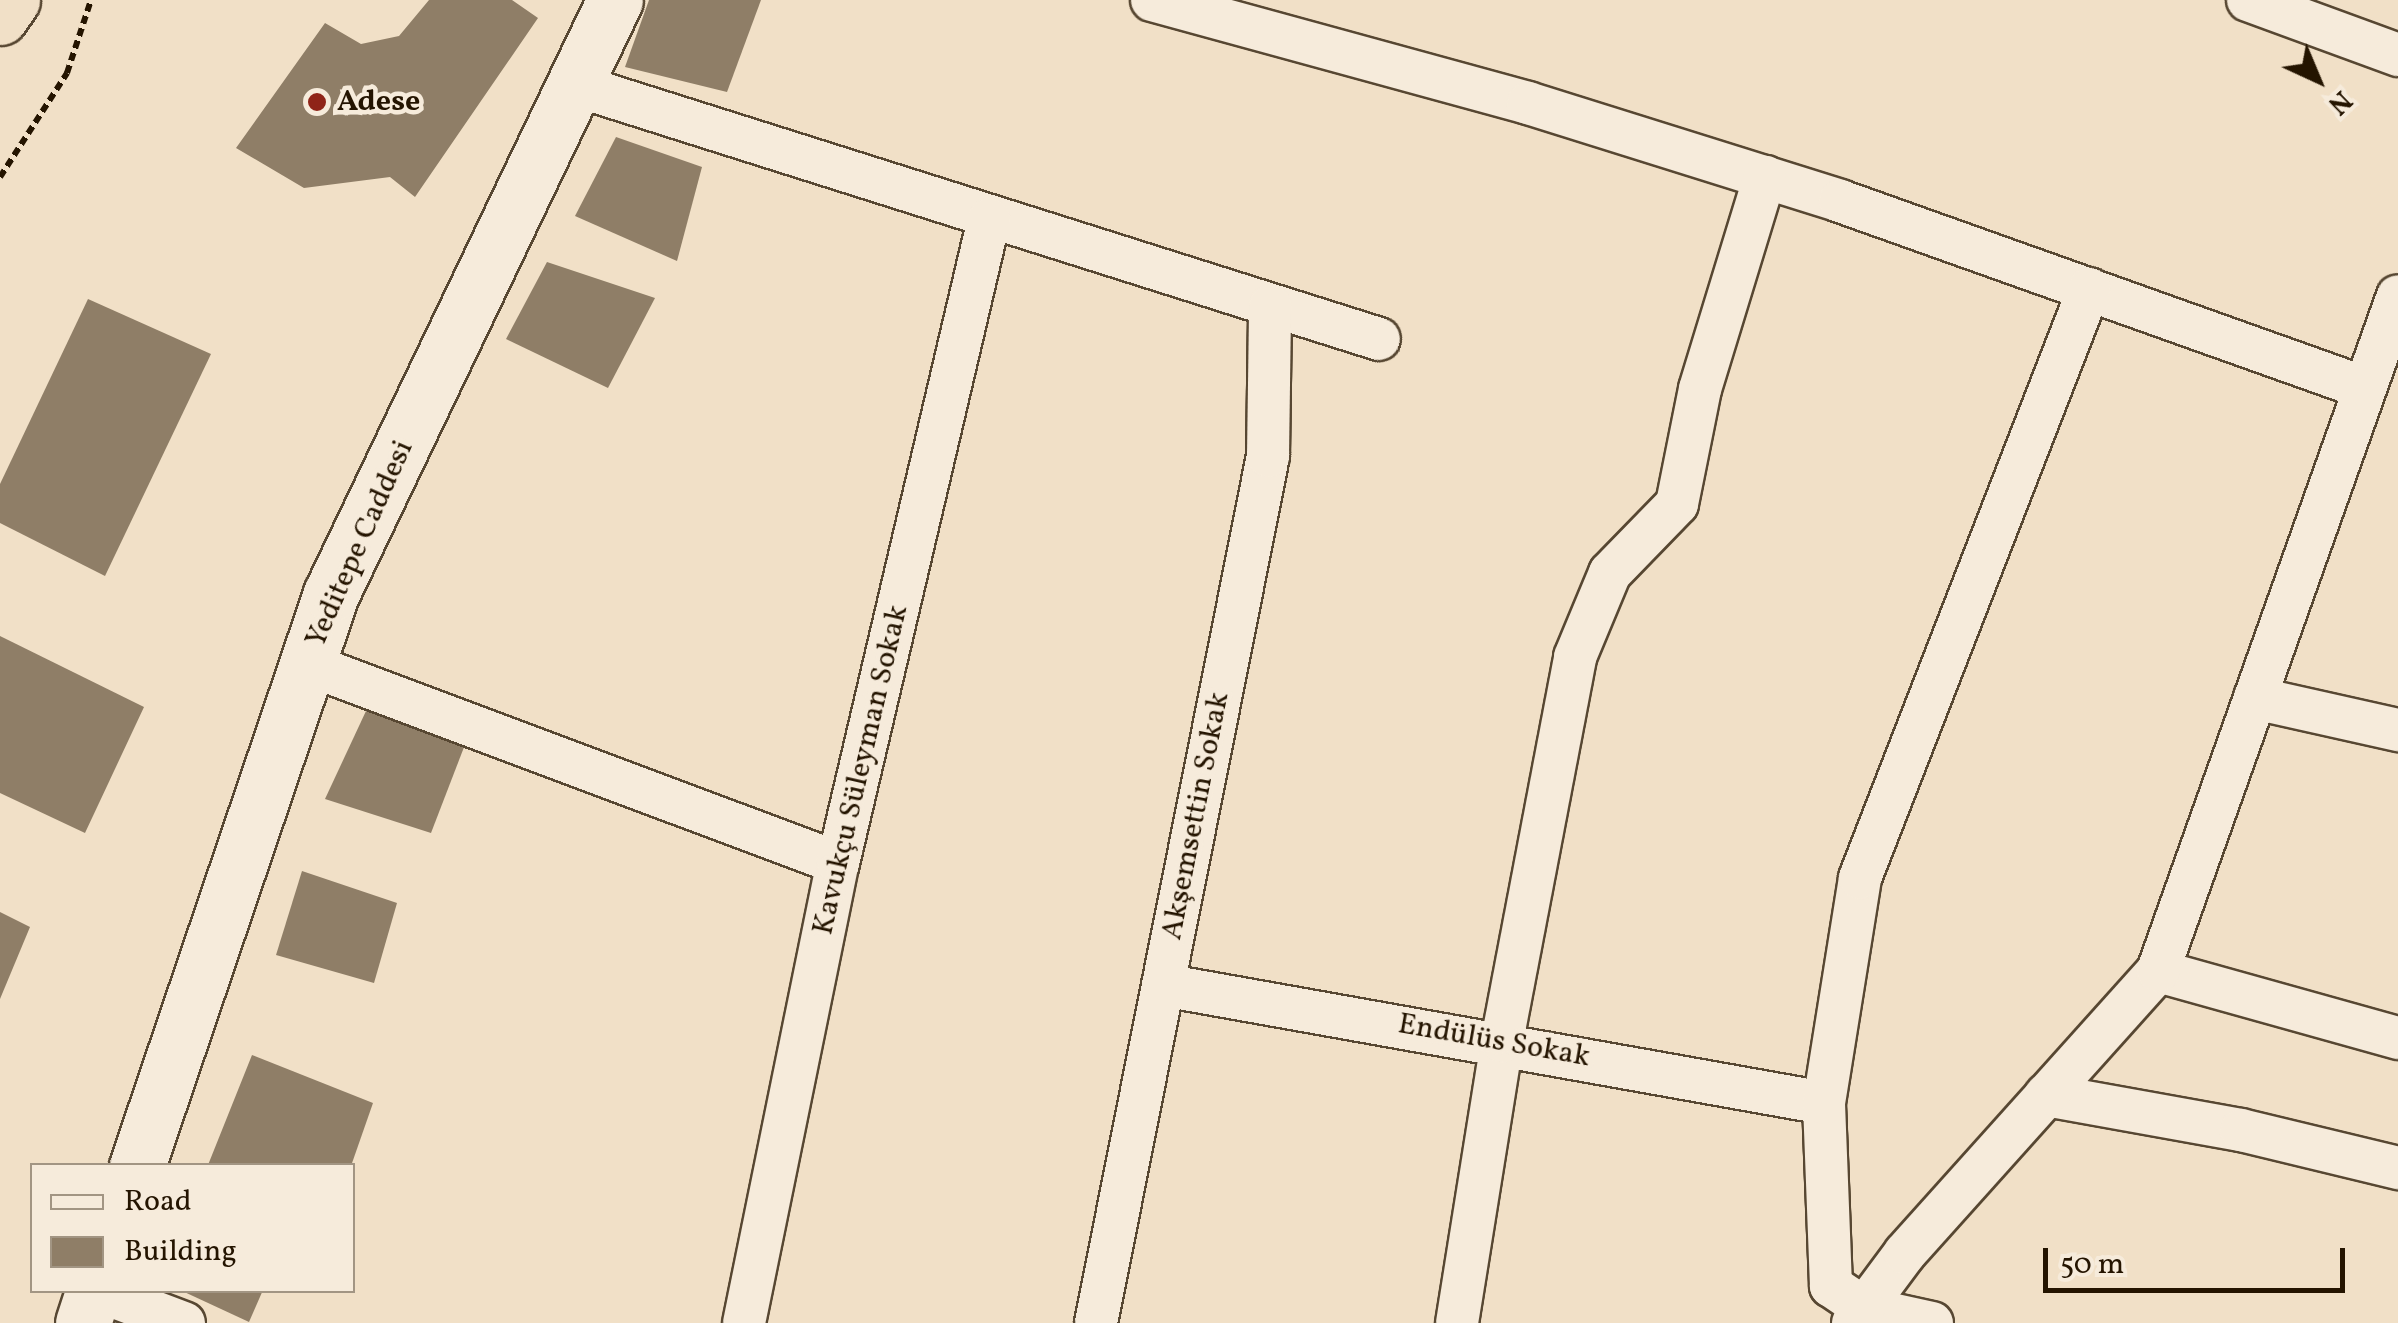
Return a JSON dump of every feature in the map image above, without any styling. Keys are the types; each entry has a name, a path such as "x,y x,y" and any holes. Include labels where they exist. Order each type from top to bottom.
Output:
{"highway":[{"path":"0,18 12,0"}],"street":[{"name":"Yeditepe Caddesi","path":"138,1163 331,594 615,0"},
{"path":"1152,0 1528,104 1765,178 2366,388"},
{"path":"2248,0 2398,55"},
{"path":"575,85 989,219 1379,339"},
{"path":"1457,1323 1502,1041 1575,657 1610,573 1677,504 1700,389 1765,178"},
{"name":"Kavukçu Süleyman Sokak","path":"744,1323 838,862 989,219"},
{"path":"1932,1323 1859,1316 1831,1286 1824,1103 1860,878 2088,289"},
{"path":"1859,1316 1905,1253 2158,971 2398,296"},
{"name":"Akşemsettin Sokak","path":"1096,1323 1268,456 1270,306"},
{"path":"307,664 838,862"},
{"path":"2255,698 2398,730"},
{"path":"2158,971 2398,1038"},
{"name":"Endülüs Sokak","path":"1163,985 1502,1041 1824,1103"},
{"path":"2046,1096 2241,1130 2398,1168"},
{"path":"83,1323 94,1293"},
{"path":"103,1293 184,1323"}],"path":[{"path":"0,177 67,73 90,0"}],"building":[{"path":"429,0 512,0 538,18 415,197 390,177 304,188 236,148 325,23 361,44 399,36"},
{"path":"649,0 761,0 727,92 625,67"},
{"path":"616,137 702,167 677,261 575,216"},
{"path":"547,262 655,298 608,388 506,339"},
{"path":"88,299 211,354 105,576 0,523 0,484"},
{"path":"0,636 144,707 85,833 0,793"},
{"path":"366,711 466,742 431,833 325,799"},
{"path":"302,871 397,903 374,983 276,955"},
{"path":"0,912 30,927 0,999"},
{"path":"252,1055 373,1103 352,1163 209,1163"},
{"path":"186,1293 262,1293 249,1322"}],"place":[{"name":"Adese","path":"317,102"}]}
